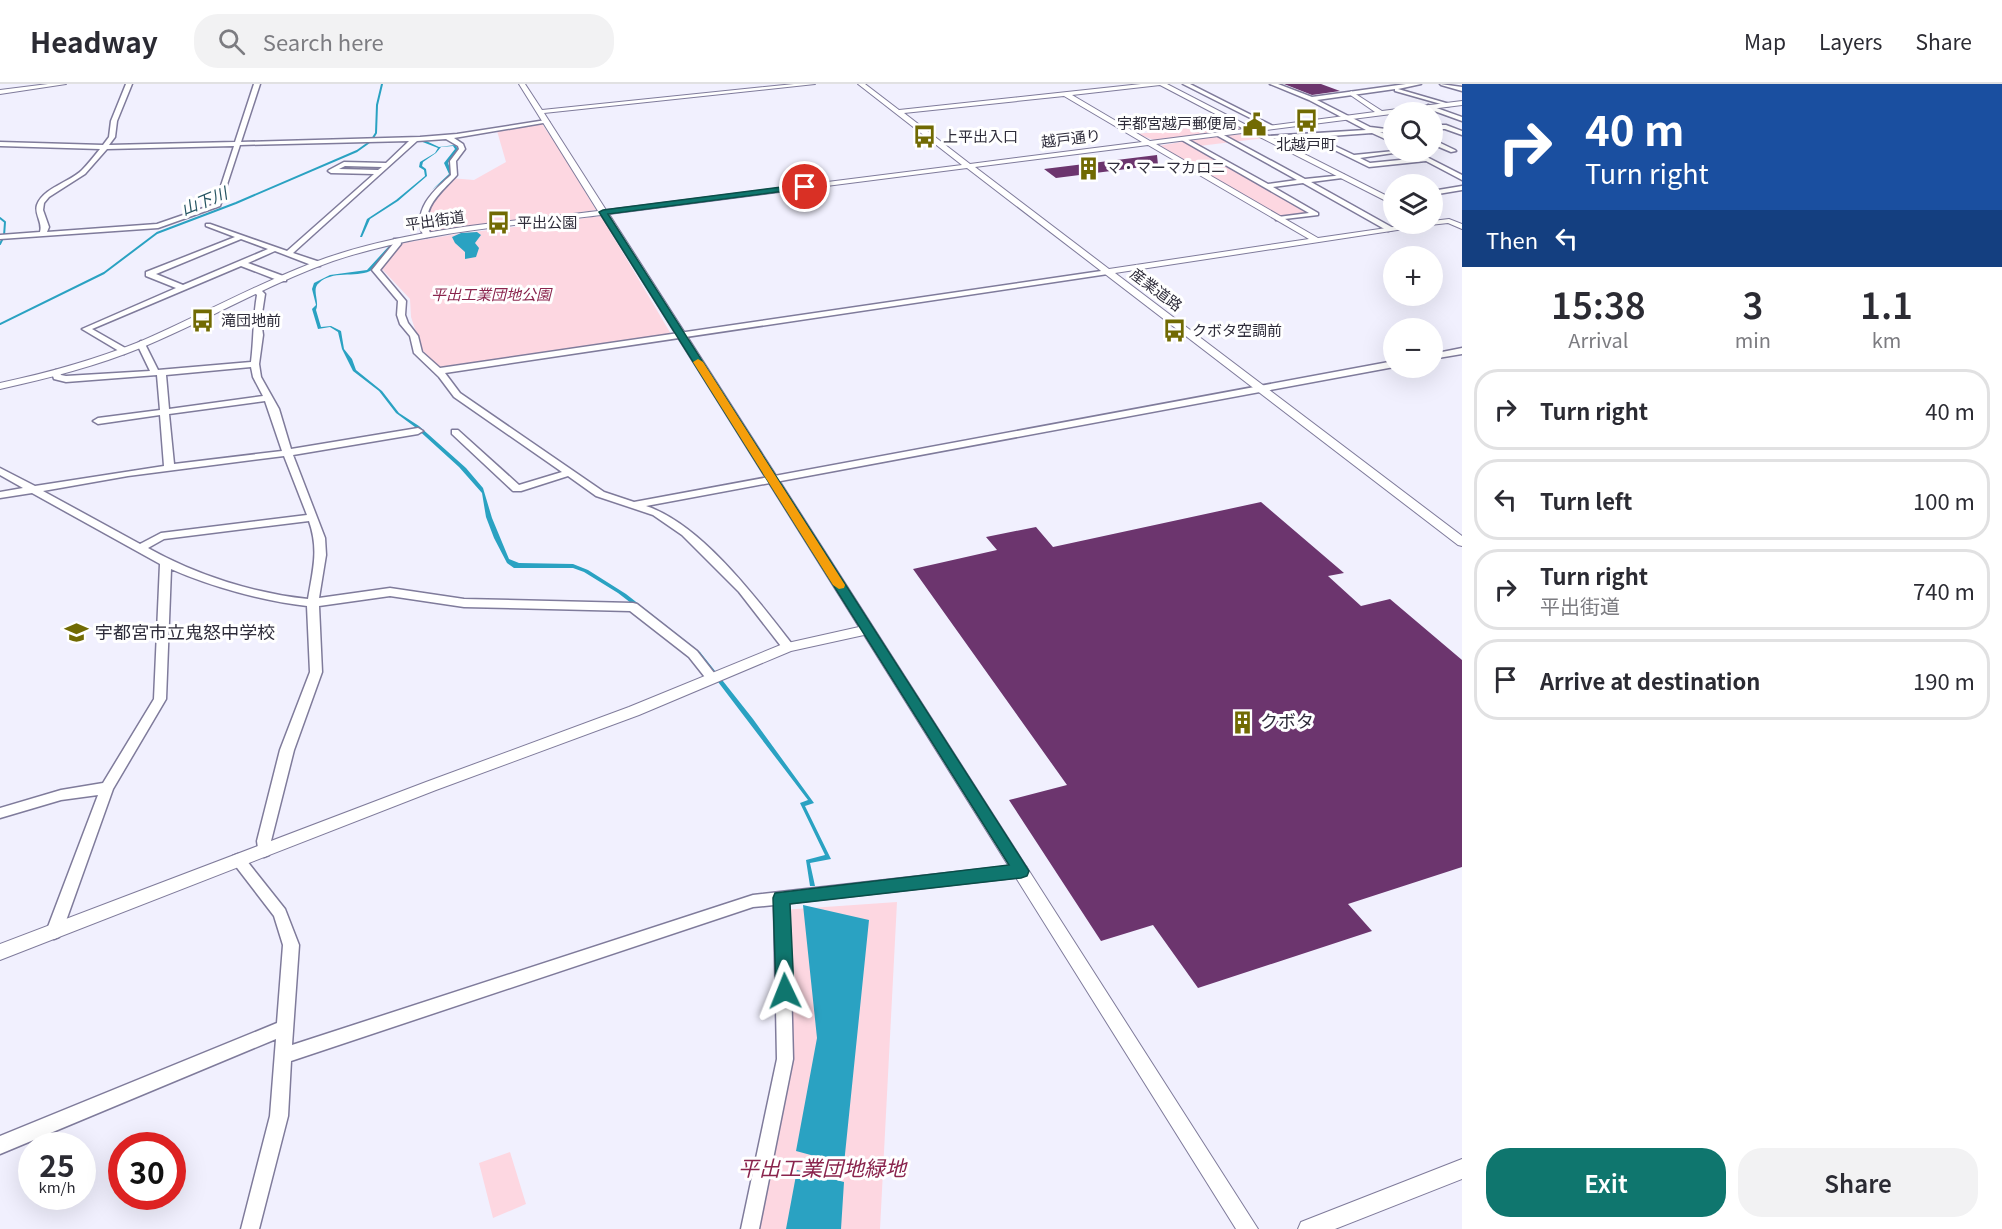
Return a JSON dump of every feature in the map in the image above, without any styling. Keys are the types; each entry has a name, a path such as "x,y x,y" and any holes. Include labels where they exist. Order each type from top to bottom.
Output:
{"street":[{"path":"0,92 63,84"},
{"path":"43,234 45,227 40,210 41,203 47,196 83,173 105,147 112,137 114,121 129,84"},
{"path":"0,237 158,226 218,205 257,84"},
{"path":"522,84 1248,1229"},
{"path":"0,144 105,147 448,137 543,117 812,84"},
{"name":"産業道路","path":"861,84 1462,542"},
{"path":"1273,84 1311,99 1383,136"},
{"path":"1311,99 1418,84"},
{"path":"1445,85 1462,84"},
{"path":"897,112 1065,94 1162,85 1187,85 1272,127"},
{"path":"1162,85 1383,197"},
{"path":"1445,85 1462,89"},
{"path":"1390,88 1450,105"},
{"path":"1351,93 1380,113"},
{"path":"1065,94 1316,240"},
{"name":"越戸通り","path":"1443,106 1462,103"},
{"path":"1443,112 1462,119"},
{"name":"越戸通り","path":"968,166 1383,113"},
{"path":"1443,127 1462,133"},
{"path":"1268,138 1383,131"},
{"path":"1218,134 1383,224"},
{"path":"1306,135 1369,165 1398,162"},
{"path":"427,235 422,223 423,215 441,187 454,175 453,161 462,149 461,145 448,137"},
{"path":"1183,138 1316,213 1278,219"},
{"path":"288,254 415,139"},
{"path":"1443,146 1453,151"},
{"path":"1353,157 1383,154"},
{"path":"1432,162 1462,178"},
{"path":"380,172 331,171 344,164 388,165"},
{"name":"平出街道","path":"0,386 56,373 124,351 317,264 397,241 427,235 968,166"},
{"path":"1267,186 1342,176"},
{"path":"1443,191 1462,188"},
{"path":"1443,222 1449,221 1462,227"},
{"path":"208,225 317,264"},
{"path":"438,371 1383,230"},
{"path":"184,288 149,274 241,237"},
{"path":"397,241 376,270 402,301 401,315 404,324 414,336 418,353 438,371 456,395 473,409 505,428 600,494 657,513 686,533 743,589 788,648"},
{"path":"124,351 86,330 274,249"},
{"path":"241,263 283,279"},
{"path":"257,291 261,296 255,364 257,377 268,398 313,517 320,537 321,555 313,603 316,672 286,750 264,851"},
{"path":"141,344 158,373 169,468"},
{"path":"1443,355 1462,351"},
{"path":"56,373 57,377 66,379 255,364"},
{"path":"635,505 1383,366"},
{"path":"98,421 268,398"},
{"path":"0,495 29,488 287,453 418,431"},
{"path":"455,432 517,489 569,473"},
{"path":"0,471 166,563 199,577 285,600 313,603 390,592 464,603 633,607 693,654 712,678"},
{"path":"142,548 161,536 313,517"},
{"path":"54,932 107,788 160,699 166,563"},
{"path":"0,952 634,711 788,648 867,630"},
{"path":"0,813 61,795 107,788"},
{"path":"238,860 280,914 288,931 291,945 279,1116 250,1229"},
{"path":"282,1056 753,902 1021,871"},
{"path":"750,1229 786,1059 781,898"},
{"path":"0,1145 285,1028"},
{"path":"1308,1229 1462,1169"}],"green space":[{"path":"1233,123 1242,129 1154,140 1137,134"},
{"path":"542,124 596,210 426,232 426,211 450,178 474,180 506,162 497,131"},
{"path":"1251,133 1265,138 1199,146 1189,140"},
{"path":"1186,141 1314,213 1281,218 1158,146"},
{"name":"平出工業団地公園","path":"601,216 671,334 439,367 422,350 411,317 410,299 381,268 403,243"},
{"name":"平出工業団地緑地","path":"897,902 880,1229 750,1229 785,1059 782,910"},
{"path":"510,1152 526,1204 493,1218 479,1163"}],"water":[{"path":"424,140 439,147 455,145 458,149 448,163 452,174 432,190 449,174 444,163 455,149 453,146 441,147 436,153 423,162 422,166 426,169 427,176 398,201 370,219 360,237 367,219 396,200 425,176 424,170 419,167 420,162 435,153 438,148 420,141"},
{"path":"477,232 481,235 475,243 479,248 476,257 465,259 465,252 452,237 461,233"},
{"path":"389,246 392,246 370,271 337,275 324,279 317,286 316,310 321,327 331,326 341,331 344,349 352,359 356,370 382,391 399,413 419,426 466,468 483,488 492,518 509,559 519,563 573,564 588,570 626,594 700,652 753,719 814,803 805,806 831,859 810,863 815,886 810,886 806,860 825,855 800,803 808,800 696,653 618,593 584,572 573,568 514,568 507,563 486,517 482,493 459,467 396,413 379,391 353,371 342,349 338,332 330,327 318,329 312,309 316,305 312,289 314,283 330,275 367,270"},
{"path":"803,905 869,920 844,1164 796,1151 817,1038"},
{"path":"797,1170 844,1182 841,1229 786,1229"}],"building":[{"path":"1284,84 1321,84 1340,91 1312,95"},
{"name":"マ・マーマカロニ","path":"1157,155 1158,165 1056,178 1044,169"},
{"name":"クボタ","path":"1261,502 1344,573 1328,576 1361,606 1390,599 1462,660 1462,867 1348,904 1372,931 1198,988 1153,925 1101,941 1009,800 1067,785 913,569 997,550 986,537 1036,527 1053,547"}],"waterway":[{"name":"山下川","path":"0,324 104,273 157,233 236,203 357,151 371,141 376,133 377,105 382,84"},
{"path":"0,218 5,222 4,236 0,244"}],"slow traffic":[{"path":"698,362 839,585"}],"place":[{"name":"北越戸町","path":"1306,121"},
{"name":"宇都宮越戸郵便局","path":"1255,124"},
{"name":"上平出入口","path":"925,137"},
{"name":"マ・マーマカロニ","path":"1088,168"},
{"name":"平出公園","path":"499,223"},
{"name":"滝団地前","path":"203,321"},
{"name":"クボタ空調前","path":"1174,331"},
{"name":"宇都宮市立鬼怒中学校","path":"77,633"},
{"name":"クボタ","path":"1242,722"}],"route":[{"path":"785,991 781,898 1021,871 603,212 805,187"}]}
